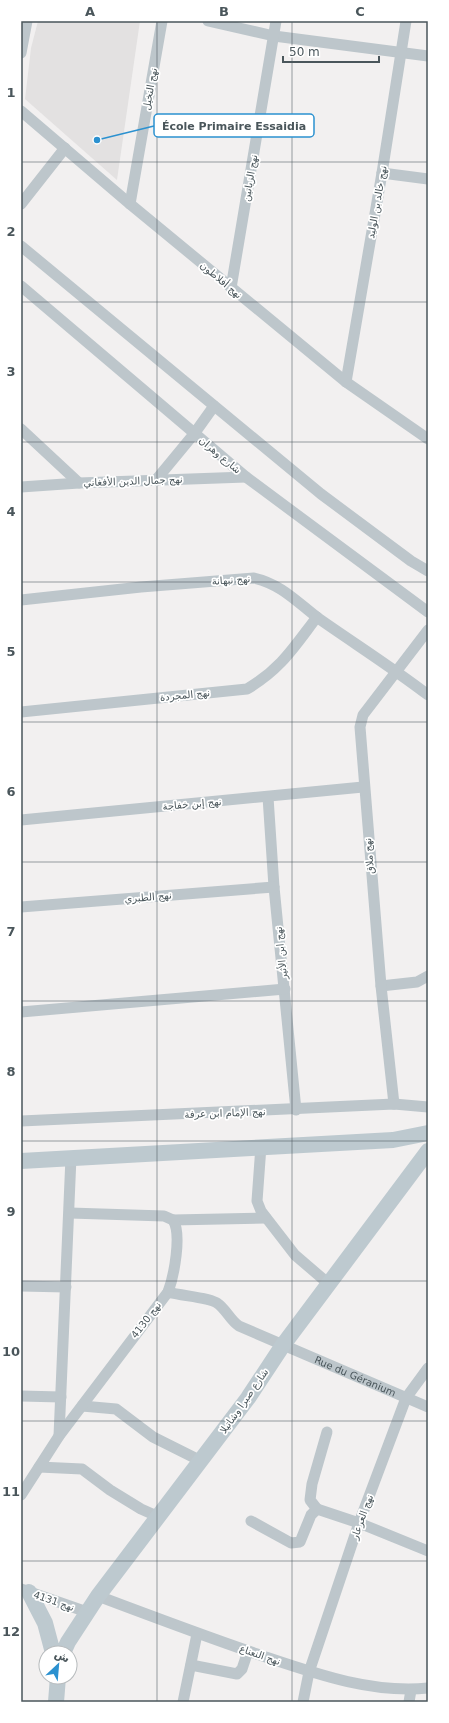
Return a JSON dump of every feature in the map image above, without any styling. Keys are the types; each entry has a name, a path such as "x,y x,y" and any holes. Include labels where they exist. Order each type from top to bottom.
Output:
{"main road":[{"path":"21,1161 261,1146 392,1140 428,1133"},
{"name":"شارع صبرا وشاتيلا","path":"67,1645 98,1596 248,1398 283,1345 330,1285 428,1151"},
{"path":"25,1591 45,1624 51,1645"},
{"path":"56,1702 57,1685"}],"street":[{"path":"21,53 27,21"},
{"name":"نهج النخيل","path":"130,204 162,21"},
{"path":"208,21 274,36 428,56"},
{"name":"نهج الزياتين","path":"231,288 276,21"},
{"name":"نهج خالد بن الوليد","path":"346,382 382,173 406,21"},
{"name":"نهج أفلاطون","path":"21,111 130,204 346,382 428,439"},
{"path":"21,204 64,148"},
{"path":"382,173 428,178"},
{"path":"21,246 321,494 411,561 428,571"},
{"name":"شارع وهران","path":"21,286 246,477 428,612"},
{"path":"156,480 194,434 214,406"},
{"path":"21,429 79,483"},
{"name":"نهج جمال الدين الأفغاني","path":"21,487 79,483 246,477"},
{"name":"نهج نبهانة","path":"21,600 141,587 254,578 267,581 280,587 318,617 396,671 428,696"},
{"name":"نهج المجردة","path":"21,712 247,689 263,680 280,666 318,617"},
{"name":"نهج ملاق","path":"394,1104 381,986 363,787 360,727 361,720 428,630"},
{"name":"نهج إبن خفاجة","path":"21,820 363,787"},
{"name":"نهج ابن الأثير","path":"268,797 274,887 296,1110"},
{"name":"نهج الطبري","path":"21,907 274,887"},
{"path":"381,986 417,982 428,976"},
{"path":"21,1012 285,988"},
{"name":"نهج الإمام ابن عرفة","path":"21,1121 296,1110 394,1104 428,1107"},
{"path":"261,1146 257,1201 261,1211 295,1255 330,1285"},
{"path":"60,1436 70,1213 71,1157"},
{"path":"70,1213 164,1216 173,1220 266,1218"},
{"name":"نهج 4130","path":"21,1495 60,1436 168,1292 172,1280 178,1230 173,1220"},
{"path":"21,1286 66,1287"},
{"name":"Rue du Géranium","path":"168,1292 186,1297 212,1300 218,1304 239,1326 428,1407"},
{"name":"نهج العرعار","path":"303,1702 309,1672 359,1523 406,1398 428,1368"},
{"path":"21,1396 62,1397"},
{"path":"82,1406 116,1409 153,1437 201,1461"},
{"path":"327,1432 312,1484 310,1500 317,1509 359,1523 428,1551"},
{"path":"39,1467 82,1468 110,1490 141,1509 159,1517"},
{"path":"251,1521 291,1543 296,1544 300,1542 311,1515 317,1509"},
{"name":"نهج 4131","path":"25,1591 87,1612"},
{"name":"نهج النعناع","path":"98,1596 197,1634 309,1672 362,1685 411,1690 428,1688"},
{"path":"183,1702 197,1634"},
{"path":"191,1665 237,1674 242,1668 248,1651"},
{"path":"409,1702 411,1690"}],"shaded area":[{"path":"38,21 140,21 117,180 25,99 31,48"}],"place":[{"name":"École Primaire Essaidia","path":"97,140"}]}
